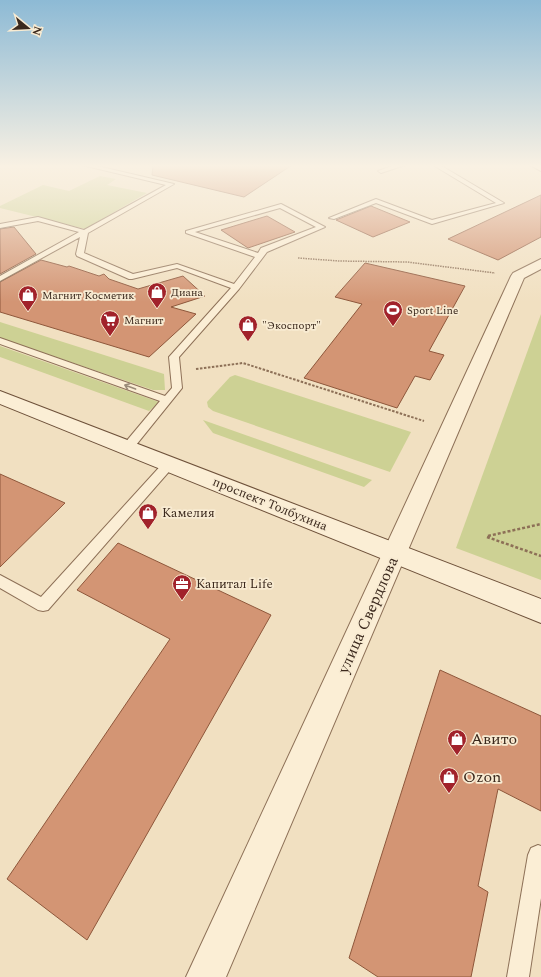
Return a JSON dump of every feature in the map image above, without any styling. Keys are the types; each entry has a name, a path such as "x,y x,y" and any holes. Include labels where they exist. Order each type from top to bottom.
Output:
{"street":[{"path":"518,276 541,264"},
{"name":"улица Свердлова","path":"208,976 518,276"},
{"name":"проспект Толбухина","path":"0,397 541,611"}],"lane":[{"path":"0,279 123,211"},
{"path":"260,256 188,232 265,211"},
{"path":"128,448 177,388 174,357 236,287 264,250 322,227 290,211"},
{"path":"332,218 351,211"},
{"path":"402,211 432,222 473,211"},
{"path":"0,226 38,219 85,232"},
{"path":"85,232 80,254 132,277 177,266 236,287"},
{"path":"0,341 167,400"},
{"path":"0,581 43,605 169,464"},
{"path":"518,977 538,855 541,856"}],"path":[{"path":"260,256 339,261 407,262 518,276"},
{"path":"175,371 243,362 424,421"},
{"path":"541,524 487,536 541,556"}],"green space":[{"path":"10,211 117,211 85,229"},
{"path":"541,314 541,580 456,548"},
{"path":"0,322 164,374 165,390 153,390 0,338"},
{"path":"0,346 159,402 149,411 0,357"},
{"path":"235,375 411,432 390,472 213,411 208,407 207,402 230,377"},
{"path":"203,420 372,480 364,487 213,433"}],"building":[{"path":"360,211 382,211 410,222 373,237 336,220"},
{"path":"508,211 541,211 541,237 498,260 448,239"},
{"path":"267,216 295,232 248,248 221,230"},
{"path":"14,227 36,254 0,274 0,229"},
{"path":"41,260 67,267 69,266 99,276 104,274 109,279 138,289 183,276 205,296 171,307 196,314 149,357 0,312 0,282"},
{"name":"Sport Line","path":"365,263 465,286 429,351 444,355 430,380 415,376 397,408 304,378 362,304 335,297"},
{"path":"0,474 65,503 0,567"},
{"path":"118,543 271,615 87,940 7,879 170,639 77,590"},
{"path":"440,670 541,716 541,811 498,789 478,886 488,892 471,977 378,977 349,958"}],"place":[{"name":"Диана","path":"157,309"},
{"name":"Магнит Косметик","path":"28,312"},
{"name":"Sport Line","path":"393,327"},
{"name":"Магнит","path":"110,337"},
{"name":"\"Экоспорт\"","path":"248,342"},
{"name":"Камелия","path":"148,530"},
{"name":"Капитал Life","path":"182,601"},
{"name":"Авито","path":"457,756"},
{"name":"Ozon","path":"449,794"}]}
